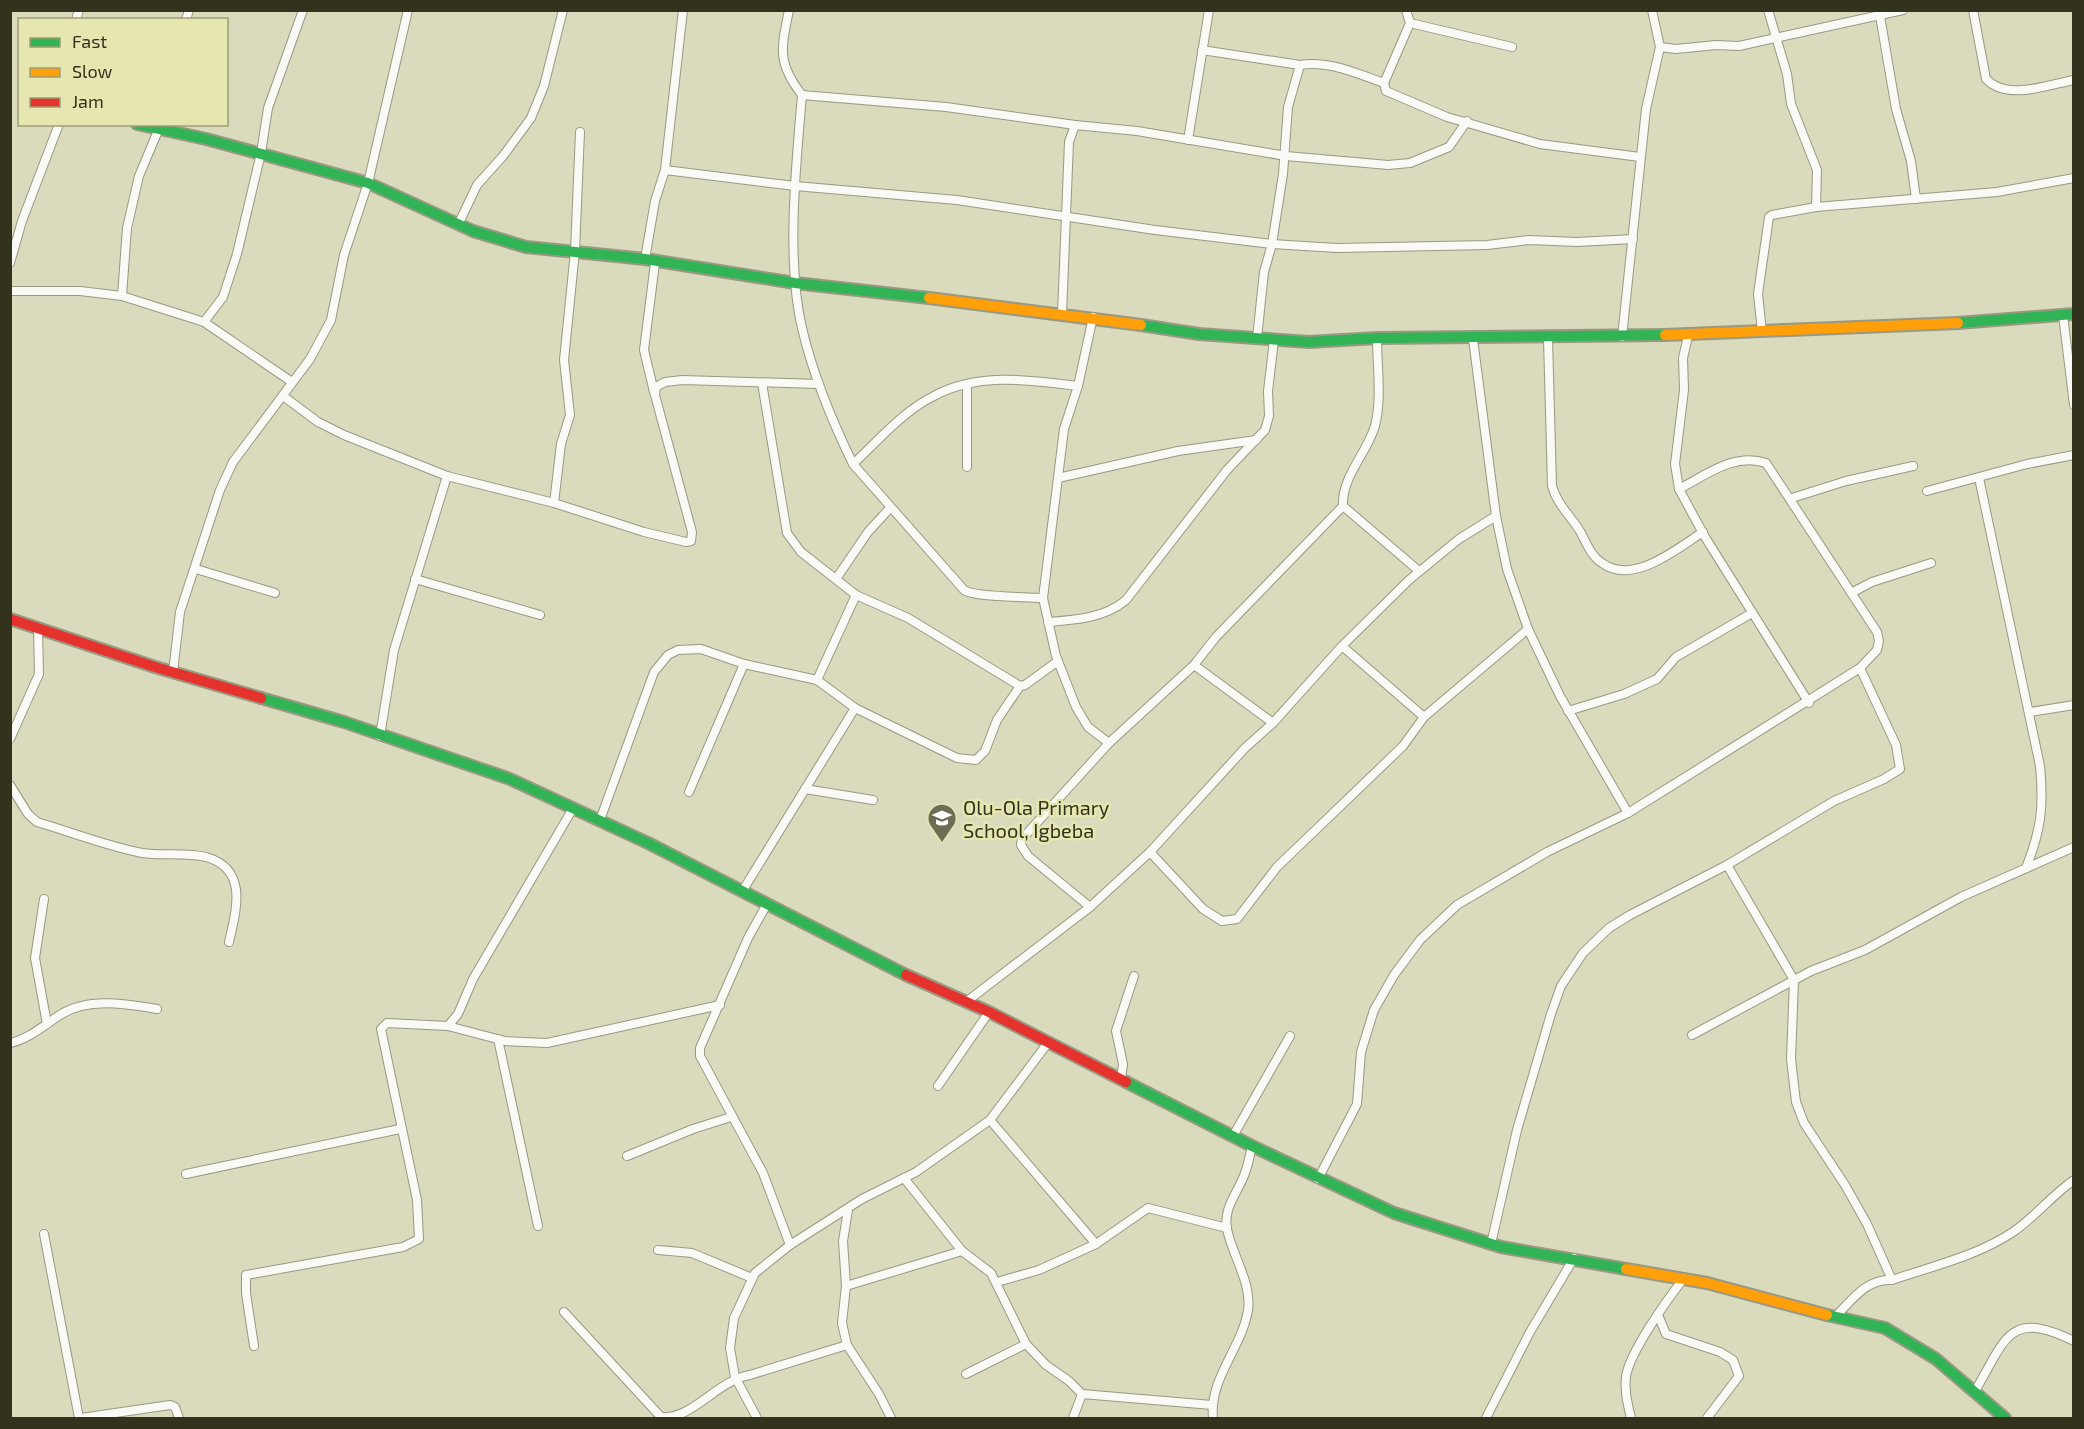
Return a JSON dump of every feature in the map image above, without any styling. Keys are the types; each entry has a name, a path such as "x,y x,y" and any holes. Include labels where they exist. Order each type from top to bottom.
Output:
{"street":[{"path":"204,322 223,297 237,254 261,153 268,108 303,10"},
{"path":"173,672 180,612 196,569 220,490 233,462 310,359 331,320 344,255 368,183 408,10"},
{"path":"458,225 477,184 503,156 531,118 544,86 563,10"},
{"path":"283,396 318,422 335,431 447,476 554,503 644,532 679,541 691,541 678,474 644,350 655,201 665,170 683,10"},
{"path":"789,10 782,51 787,75 802,95 795,186 795,283 802,327 819,384 854,464 890,508 970,595 1043,598"},
{"path":"1188,140 1209,10"},
{"path":"1406,10 1410,24 1384,83 1386,91 1402,100 1435,110 1447,117 1540,144 1640,157"},
{"path":"1622,337 1646,109 1660,47 1652,10"},
{"path":"1768,10 1787,74 1791,104 1817,170 1816,207"},
{"path":"1660,47 1676,49 1716,45 1739,46 1903,10"},
{"path":"1973,10 1986,79 1992,85 2008,91 2073,80"},
{"path":"1880,16 1896,109 1911,161 1917,199"},
{"path":"1410,24 1512,47"},
{"path":"1202,50 1300,65 1311,63 1344,69 1384,83"},
{"path":"1257,338 1264,272 1272,244 1286,156 1288,107 1300,65"},
{"path":"802,95 946,107 1137,131 1286,156 1388,165 1410,163 1449,147 1467,121"},
{"path":"1062,314 1068,216 1069,142 1075,125"},
{"path":"10,263 22,221 58,126"},
{"path":"122,296 127,228 139,176 160,127 368,183 458,225 526,247 650,261 795,283 1093,317 1198,334 1309,342 1377,338 1548,339 1688,336 1989,322 2068,315 2073,405"},
{"path":"554,503 561,444 570,415 564,360 575,251 580,132"},
{"path":"665,170 795,186 957,200 1272,244 1337,248 1487,245 1529,240 1577,242 1633,239"},
{"path":"1762,332 1758,294 1769,217 1816,207 1997,192 2073,178"},
{"path":"10,291 80,291 122,296 204,322 292,382"},
{"path":"1093,317 1078,386 1064,429 1043,598 1058,661 1076,707 1088,727 1110,743"},
{"path":"1688,336 1683,358 1684,390 1675,464 1679,489 1752,613 1809,703"},
{"path":"1377,338 1377,415 1367,445 1342,495 1343,506 1419,571"},
{"path":"1473,339 1496,516 1507,569 1528,629 1569,711 1628,813"},
{"path":"1548,339 1552,486 1555,498 1594,556 1612,568 1624,570 1640,567 1657,561 1703,532"},
{"path":"1048,622 1103,614 1115,610 1126,600 1227,470 1257,440 1265,430 1269,416 1268,391 1274,340"},
{"path":"854,464 920,405 935,395 967,385 1005,379 1078,386"},
{"path":"655,395 656,387 665,382 819,384"},
{"path":"762,383 787,533 801,552 856,595 908,618 1020,686"},
{"path":"967,385 967,467"},
{"path":"1058,478 1178,451 1257,440"},
{"path":"1927,491 2073,455"},
{"path":"1318,1179 1357,1104 1361,1052 1374,1010 1394,975 1420,940 1457,905 1587,831 1628,813 1763,730 1780,716 1809,703 1871,658 1879,641 1877,632 1792,498 1766,463 1752,459 1729,463 1679,489"},
{"path":"1792,498 1846,481 1913,466"},
{"path":"380,736 394,650 447,476"},
{"path":"1979,478 2040,766 2042,814 2039,835 2026,868"},
{"path":"1090,907 1028,856 1020,845 1026,834 1110,743 1194,664 1216,637 1343,506"},
{"path":"836,579 868,532 890,508"},
{"path":"966,1002 1090,907 1150,852 1245,748 1273,723 1342,646 1419,571 1459,539 1496,516"},
{"path":"1851,593 1872,582 1931,563"},
{"path":"196,569 275,593"},
{"path":"415,579 540,615"},
{"path":"817,680 856,595"},
{"path":"1569,711 1624,694 1657,679 1676,657 1752,613"},
{"path":"10,619 173,672 344,722 510,779 743,890 900,972 988,1012 1047,1044 1318,1179 1394,1213 1491,1244 1684,1278 1885,1328 1936,1359 2005,1418"},
{"path":"10,739 39,674 38,629"},
{"path":"1150,852 1203,909 1222,921 1237,919 1277,867 1403,746 1424,717 1528,629"},
{"path":"1342,646 1424,717"},
{"path":"600,820 645,694 662,661 678,650 701,649 744,664 817,680 855,708 957,758 968,761 976,760 985,751 997,720 1020,686 1025,685 1058,661"},
{"path":"689,792 744,664"},
{"path":"1194,664 1273,723"},
{"path":"1491,1244 1517,1130 1548,1024 1561,986 1583,953 1609,928 1727,865 1834,801 1884,779 1900,769 1896,744 1860,668"},
{"path":"2030,712 2073,705"},
{"path":"743,890 855,708"},
{"path":"10,785 28,814 37,822 142,853 205,857 218,862 236,884 238,903 228,942"},
{"path":"805,789 873,800"},
{"path":"448,1026 458,1014 473,980 572,810"},
{"path":"1692,1035 1794,980 1865,950 1960,897 2073,847"},
{"path":"1727,865 1794,980 1791,1059 1796,1102 1804,1123 1845,1185 1867,1224 1892,1280"},
{"path":"44,899 35,958 47,1024"},
{"path":"767,904 748,938 700,1048 700,1056 763,1173 790,1245"},
{"path":"1121,1079 1123,1064 1116,1031 1134,976"},
{"path":"10,1043 22,1040 62,1013 114,1002 157,1009"},
{"path":"254,1346 246,1293 246,1275 403,1247 419,1239 417,1200 400,1129 381,1029 383,1025 394,1023 448,1026 498,1039 547,1043 720,1005"},
{"path":"938,1086 988,1012"},
{"path":"1233,1136 1290,1036"},
{"path":"498,1039 538,1226"},
{"path":"757,1419 735,1377 730,1334 752,1278 759,1268 790,1245 862,1199 904,1178 990,1120 1047,1044"},
{"path":"627,1156 693,1129 731,1117"},
{"path":"990,1120 1096,1244"},
{"path":"186,1174 400,1129"},
{"path":"1213,1419 1212,1405 1215,1388 1249,1308 1248,1293 1227,1228 1228,1205 1245,1174 1252,1146"},
{"path":"904,1178 962,1251 992,1273 1026,1344 1046,1365 1082,1394 1212,1405"},
{"path":"1835,1317 1866,1286 1879,1279 1892,1280 1984,1249 2015,1231 2057,1191 2073,1180"},
{"path":"997,1282 1038,1270 1096,1244 1148,1208 1227,1228"},
{"path":"848,1210 843,1241 846,1286 842,1323 847,1345 879,1394 891,1419"},
{"path":"44,1234 80,1419 170,1405 175,1407 179,1419"},
{"path":"658,1250 692,1253 752,1278"},
{"path":"846,1286 962,1251"},
{"path":"1486,1419 1530,1332 1574,1258"},
{"path":"1631,1419 1625,1390 1627,1374 1658,1315 1684,1278"},
{"path":"564,1312 661,1417 678,1416 735,1377 750,1376 847,1345"},
{"path":"1658,1315 1666,1334 1720,1352 1733,1360 1739,1376 1707,1419"},
{"path":"1975,1391 2003,1342 2015,1330 2037,1326 2073,1341"},
{"path":"966,1374 1026,1344"},
{"path":"1073,1419 1082,1394"}],"traffic: fast":[{"path":"146,126 206,139 368,183 473,231 526,247 645,259 795,283 929,298"},
{"path":"1958,323 2074,314"},
{"path":"1141,325 1199,334 1309,342 1377,338 1665,335"},
{"path":"261,698 344,722 510,779 648,843 906,975"},
{"path":"1126,1082 1252,1146 1394,1213 1501,1247 1626,1269"},
{"path":"1827,1315 1885,1328 1936,1359 2005,1418"}],"traffic: slow":[{"path":"929,298 1141,325"},
{"path":"1665,335 1958,323"},
{"path":"1626,1269 1707,1283 1827,1315"}],"traffic: jam":[{"path":"10,619 155,667 261,698"},
{"path":"906,975 989,1012 1126,1082"}],"place":[{"name":"Olu-Ola Primary School, Igbeba","path":"942,844"}]}
